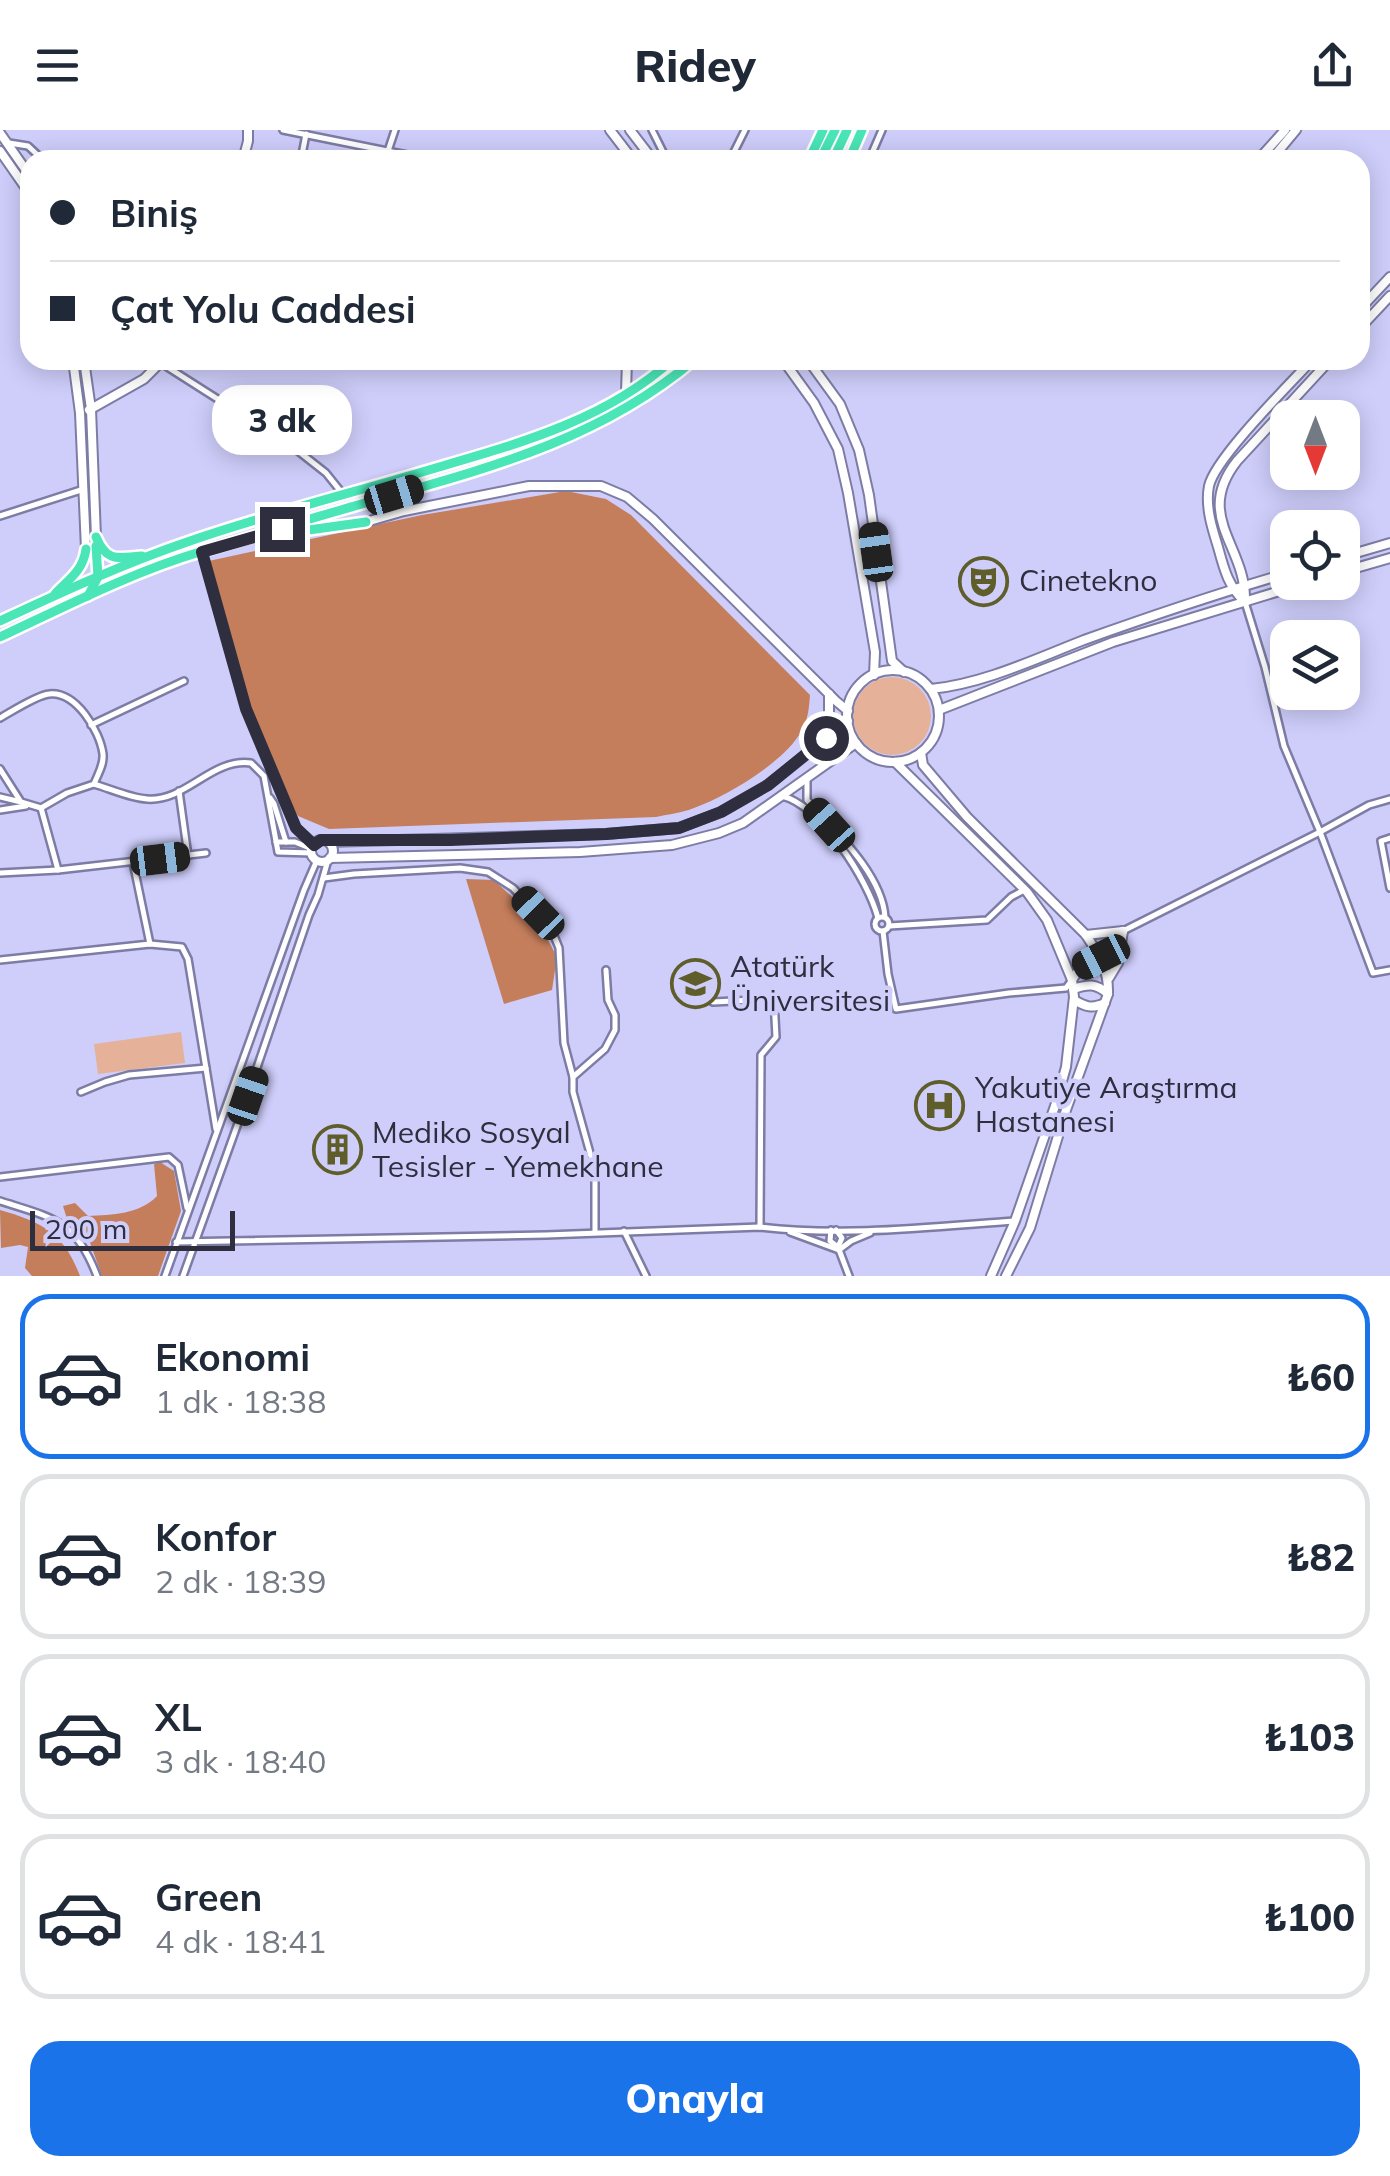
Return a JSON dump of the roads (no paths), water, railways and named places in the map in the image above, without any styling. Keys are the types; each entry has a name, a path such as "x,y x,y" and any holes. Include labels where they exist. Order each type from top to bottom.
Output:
{"highway":[{"path":"0,621 190,540 578,422 658,370"},
{"path":"0,637 168,562 515,458 591,428 680,370"},
{"path":"252,538 366,522"},
{"path":"96,538 105,554 118,559 151,556"},
{"path":"88,596 98,577 96,538"},
{"path":"53,597 77,574 86,549"}],"main road":[{"path":"630,130 646,150"},
{"path":"1267,150 1285,130"},
{"path":"1280,150 1296,130"},
{"path":"0,133 20,160"},
{"path":"0,151 20,180"},
{"path":"1370,298 1390,277"},
{"path":"1370,317 1390,296"},
{"path":"74,370 86,549"},
{"path":"86,370 92,409 96,538"},
{"path":"80,413 144,380 154,370"},
{"path":"626,394 627,370"},
{"path":"790,370 814,402 838,450 875,652 874,675"},
{"path":"815,370 840,404 859,450 869,494 892,661 904,672"},
{"path":"1245,602 1232,589 1209,512 1212,476 1303,370"},
{"path":"1245,602 1246,585 1218,507 1220,491 1227,473 1321,370"},
{"path":"366,522 529,486 601,486 627,497 654,519 829,694 848,716 856,743 867,754 896,762 910,759 933,739 939,725 939,710 931,690 914,675 893,670 874,675 855,691 848,716 768,785 721,812 679,828 571,836 321,840 314,852 329,859 580,852 672,845 743,823 856,743"},
{"path":"1360,552 1390,543"},
{"path":"1360,567 1390,558"},
{"path":"931,690 993,674 1136,621 1270,578"},
{"path":"939,710 1113,642 1270,594"},
{"path":"820,743 829,720 829,694"},
{"path":"921,753 923,765 967,817 1086,936 1101,957 1109,978"},
{"path":"896,762 1024,890 1047,920 1074,1000 1066,1068 1055,1106 1015,1221 991,1276"},
{"path":"328,842 333,850 329,859"},
{"path":"1086,936 1123,931"},
{"path":"1070,986 1080,968 1101,957 1123,931"},
{"path":"1006,1276 1030,1228 1066,1110 1106,999 1109,978 1118,963 1123,931"},
{"path":"1070,986 1098,985 1106,999"},
{"path":"1074,1000 1095,1008 1106,999"}],"street":[{"path":"283,130 388,150 395,130"},
{"path":"304,150 306,134"},
{"path":"9,143 32,150"},
{"path":"175,370 318,465 343,496"},
{"path":"0,516 84,489"},
{"path":"202,552 246,709 296,828 314,852"},
{"path":"1245,602 1284,746 1372,973 1390,970"},
{"path":"91,725 184,680"},
{"path":"0,718 48,694 67,697 82,708 103,754 94,784"},
{"path":"0,797 40,808 67,792 94,784 150,800 179,791 219,768 244,762 261,772 278,852 314,852"},
{"path":"0,770 20,802"},
{"path":"807,779 807,800 872,878 883,902 881,918 875,925 878,930 987,920 1024,890"},
{"path":"179,791 188,856"},
{"path":"267,794 286,842"},
{"path":"782,796 809,810 858,870 881,918 889,921 888,974 896,1010 1070,986"},
{"path":"1123,931 1369,805 1390,800"},
{"path":"0,810 29,806"},
{"path":"40,808 58,870"},
{"path":"1390,838 1381,840 1390,888"},
{"path":"276,842 295,842 314,852"},
{"path":"164,1276 314,852"},
{"path":"0,873 206,854"},
{"path":"183,1276 329,859"},
{"path":"133,862 150,944"},
{"path":"324,878 460,868 488,872 514,888 538,913 559,948 564,1043 594,1171 596,1232"},
{"path":"0,960 150,944 182,948 186,952 217,1132"},
{"path":"281,952 296,956"},
{"path":"573,1077 604,1049 615,1030 606,970"},
{"path":"705,989 713,1002 774,999 776,1037 761,1056 760,1227"},
{"path":"243,1060 258,1065"},
{"path":"81,1092 129,1075 206,1068"},
{"path":"0,1177 169,1157 178,1165 188,1211"},
{"path":"0,1201 63,1225 87,1249 97,1276"},
{"path":"176,1242 760,1227 878,1230 1015,1221"},
{"path":"784,1230 839,1249"},
{"path":"834,1230 842,1238 839,1249"},
{"path":"834,1230 830,1241 839,1249 849,1276"},
{"path":"839,1249 878,1230"},
{"path":"624,1231 646,1276"}],"place":[{"name":"Cinetekno","path":"984,581"},
{"name":"Atatürk Üniversitesi","path":"695,984"},
{"name":"Yakutiye Araştırma Hastanesi","path":"940,1105"},
{"name":"Mediko Sosyal Tesisler - Yemekhane","path":"337,1150"}]}
